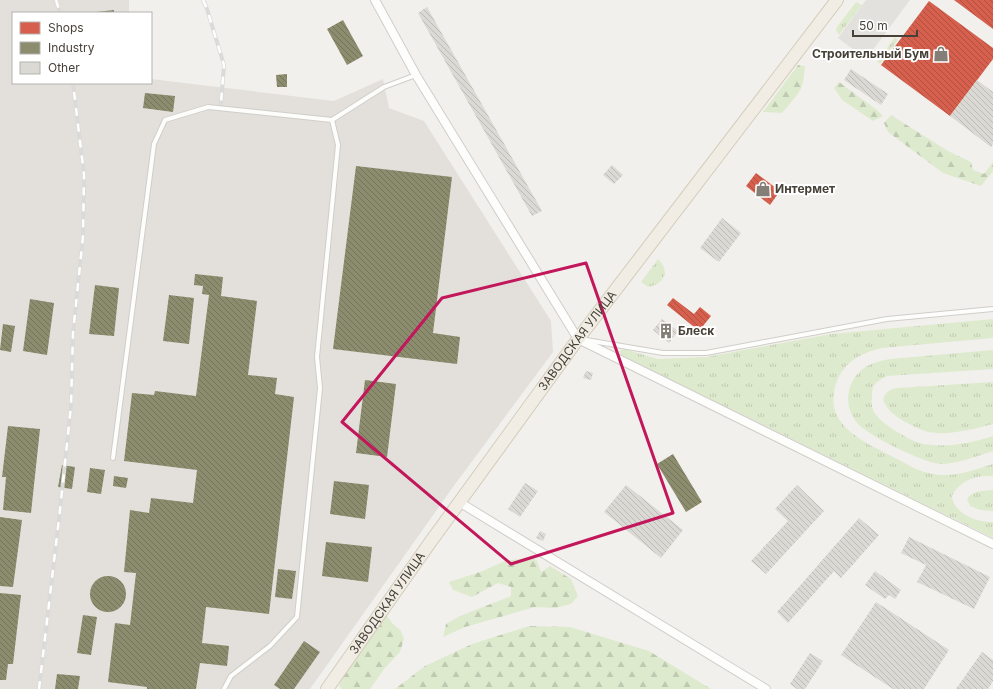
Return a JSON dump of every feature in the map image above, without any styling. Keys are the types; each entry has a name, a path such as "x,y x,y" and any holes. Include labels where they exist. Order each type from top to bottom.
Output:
{"main road":[{"name":"ЗАВОДСКАЯ УЛИЦА","path":"327,689 459,502 578,339 837,0"}],"street":[{"path":"375,0 416,75 578,339 993,544"},
{"path":"459,502 766,689"}],"lane":[{"path":"113,458 154,144 165,120 208,107 332,120 384,87 416,75"},
{"path":"224,689 231,676 270,646 297,617 320,388 317,357 338,144 332,120"},
{"path":"578,339 663,352 706,353 887,319 993,309"}],"highlighted area":[{"path":"586,263 673,513 511,564 342,422 442,298"}],"shaded area":[{"path":"0,0 129,0 129,12 12,12 12,84 152,84 152,79 334,101 383,79 389,108 424,121 551,321 553,352 453,487 310,689 0,689"},
{"path":"866,0 910,0 866,59 838,38"}],"green space":[{"path":"856,2 862,5 839,35 836,30 837,27"},
{"path":"895,37 898,40 880,64 877,62"},
{"path":"798,65 805,66 802,86 796,96 782,113 763,112"},
{"path":"839,82 883,116 873,121 842,100 834,88"},
{"path":"891,115 948,151 971,162 973,170 984,174 993,162 993,171 981,186 943,173 888,132 884,123"},
{"path":"658,259 664,268 664,277 658,283 648,287 641,282"},
{"path":"993,319 993,338 882,348 855,358 845,368 837,381 834,394 834,405 837,415 850,432 870,445 916,469 937,475 946,475 964,473 993,464 993,476 981,476 964,482 952,496 953,502 961,512 967,516 980,521 993,522 993,538 621,355 619,351 624,349 658,359 706,357 831,334"},
{"path":"993,350 993,369 887,376 880,380 872,390 872,407 874,412 883,422 904,436 917,442 932,445 950,445 968,443 993,436 993,451 953,463 940,464 932,462 910,454 873,435 858,424 849,408 848,400 851,383 862,370 869,365 890,359"},
{"path":"993,382 993,424 961,431 936,433 922,430 905,422 895,415 887,407 883,400 888,392 897,388"},
{"path":"993,490 993,511 980,510 970,506 967,499 969,496 978,492"},
{"path":"533,557 537,561 541,572 550,566 571,579 578,596 571,604 555,608 535,607 465,627 443,637 446,624 460,616 511,596 511,587 498,583 472,597 453,590 449,582 483,571 505,561"},
{"path":"386,615 401,631 404,639 400,652 384,669 370,689 341,689 339,685 344,676"},
{"path":"529,626 570,627 649,651 711,689 395,689 425,666 472,644"}],"building: Shops":[{"path":"954,0 993,0 993,29"},
{"name":"Строительный Бум","path":"929,1 993,48 993,59 950,116 881,65"},
{"name":"Интермет","path":"756,173 780,191 770,205 746,186"},
{"path":"673,298 694,314 700,307 711,316 699,331 667,305"}],"building: Industry":[{"path":"114,10 114,12 96,12"},
{"path":"343,20 363,56 347,65 327,29"},
{"path":"287,74 287,87 277,87 276,75"},
{"path":"145,93 175,96 173,112 143,108"},
{"path":"356,166 452,177 433,333 460,337 457,364 333,349"},
{"path":"195,274 223,277 221,296 257,301 248,375 277,378 275,394 294,397 269,614 206,607 202,643 229,646 227,666 200,663 196,689 147,689 147,687 108,682 115,623 130,625 136,573 124,572 130,510 149,513 151,498 193,503 197,470 124,461 132,393 154,395 155,391 196,396 209,295 202,294 203,286 194,285"},
{"path":"95,285 119,288 114,336 89,334"},
{"path":"169,295 194,298 189,344 163,341"},
{"path":"30,299 54,303 47,355 23,351"},
{"path":"3,324 15,326 11,352 0,350"},
{"path":"365,380 396,384 387,457 356,453"},
{"path":"8,426 40,429 31,513 3,510 6,477 2,477"},
{"path":"673,454 702,502 686,512 657,464"},
{"path":"62,465 75,467 72,489 58,487"},
{"path":"90,468 105,470 101,494 87,492"},
{"path":"114,476 128,478 126,488 113,486"},
{"path":"334,481 369,485 365,519 330,514"},
{"path":"0,517 22,520 13,587 0,586"},
{"path":"326,542 372,547 368,582 322,576"},
{"path":"278,569 296,571 292,599 275,597"},
{"path":"112,576 121,581 125,587 125,601 121,607 112,612 104,612 95,607 91,601 90,590 95,581 101,577"},
{"path":"0,593 21,595 13,664 8,664 6,680 0,680"},
{"path":"83,615 97,617 91,655 77,653"},
{"path":"304,641 320,652 294,689 280,689 274,685"},
{"path":"57,674 80,676 78,689 55,689"}],"building: Other":[{"path":"427,7 542,211 532,216 418,13"},
{"path":"851,69 888,94 881,105 844,80"},
{"path":"977,80 993,92 993,144 991,147 950,116"},
{"path":"612,165 623,175 614,184 603,175"},
{"path":"722,218 741,233 719,262 700,248"},
{"name":"Блеск","path":"662,319 678,331 669,343 653,330"},
{"path":"586,371 593,373 591,380 583,378"},
{"path":"525,483 538,491 520,517 508,509"},
{"path":"626,485 683,530 661,558 604,512"},
{"path":"797,485 824,511 766,574 751,561 788,521 775,509"},
{"path":"859,518 879,535 841,578 834,571 788,623 777,612"},
{"path":"540,531 546,534 543,541 536,538"},
{"path":"909,537 990,577 974,609 917,582 926,565 901,553"},
{"path":"875,571 901,590 895,599 889,595 885,599 865,585"},
{"path":"876,602 949,650 924,689 893,689 841,655"},
{"path":"982,652 993,660 993,681 988,689 956,689"},
{"path":"810,653 823,661 805,689 797,689 790,684"}],"railway":[{"path":"56,0 60,12"},
{"path":"203,0 224,65 221,103"},
{"path":"39,689 71,406 73,333 83,236 84,175 73,84"}],"place":[{"name":"Строительный Бум","path":"941,54"},
{"name":"Интермет","path":"763,189"},
{"name":"Блеск","path":"666,331"}]}
